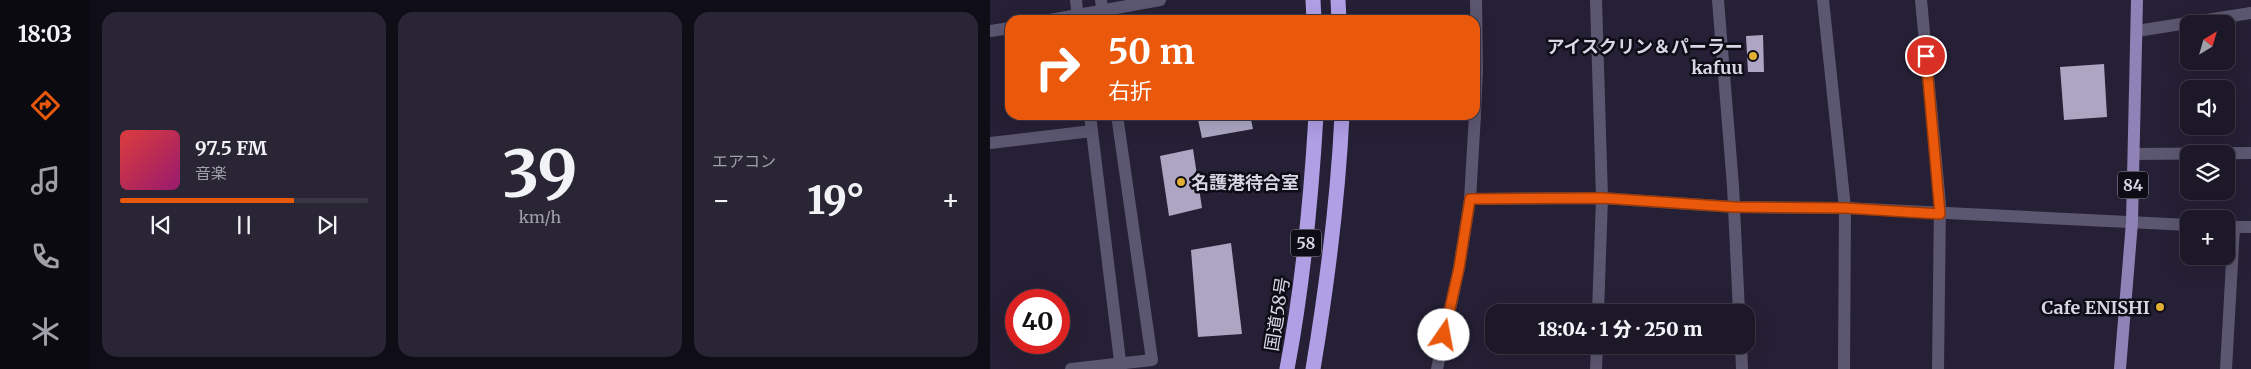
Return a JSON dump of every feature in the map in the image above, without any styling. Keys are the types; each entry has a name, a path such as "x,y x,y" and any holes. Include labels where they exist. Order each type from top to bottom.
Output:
{"highway":[{"path":"1313,0 1314,15"},
{"path":"1338,0 1339,15"},
{"name":"国道58号","path":"1287,369 1300,302 1312,193 1316,120"},
{"name":"58","path":"1313,369 1323,310 1342,120"}],"main road":[{"name":"84","path":"2120,369 2132,222 2137,31 2136,0"}],"street":[{"path":"1076,0 1078,15"},
{"path":"1085,15 1102,10 1160,0"},
{"path":"1476,0 1476,15"},
{"path":"1596,0 1602,198 1598,304"},
{"path":"1718,0 1734,207 1739,304"},
{"path":"1824,0 1845,208 1844,369"},
{"path":"1922,0 1940,214 1938,369"},
{"path":"2137,31 2251,13"},
{"path":"990,31 1005,29"},
{"path":"1091,120 1121,367"},
{"path":"1071,369 1121,367 1152,360 1118,120"},
{"path":"1437,369 1459,268 1470,199 1475,120"},
{"path":"990,143 1092,131"},
{"path":"2134,154 2251,153"},
{"path":"1470,199 1602,198 1734,207 1845,208 2180,225"},
{"path":"2235,227 2251,227"},
{"path":"2226,369 2229,265"},
{"path":"1596,369 1597,354"},
{"path":"1741,354 1742,369"}],"building":[{"path":"1763,35 1764,72 1748,72 1746,36"},
{"path":"2104,64 2107,117 2064,120 2060,67"},
{"path":"1198,120 1251,120 1253,129 1202,138"},
{"name":"名護港待合室","path":"1193,149 1202,208 1169,216 1160,156"},
{"path":"1231,243 1242,334 1198,337 1191,250"}],"place":[{"name":"アイスクリン＆パーラー kafuu","path":"1753,56"},
{"name":"名護港待合室","path":"1181,182"},
{"name":"Cafe ENISHI","path":"2160,307"}],"route":[{"path":"1444,335 1459,268 1470,199 1602,198 1734,207 1845,208 1940,214 1926,56"}]}
